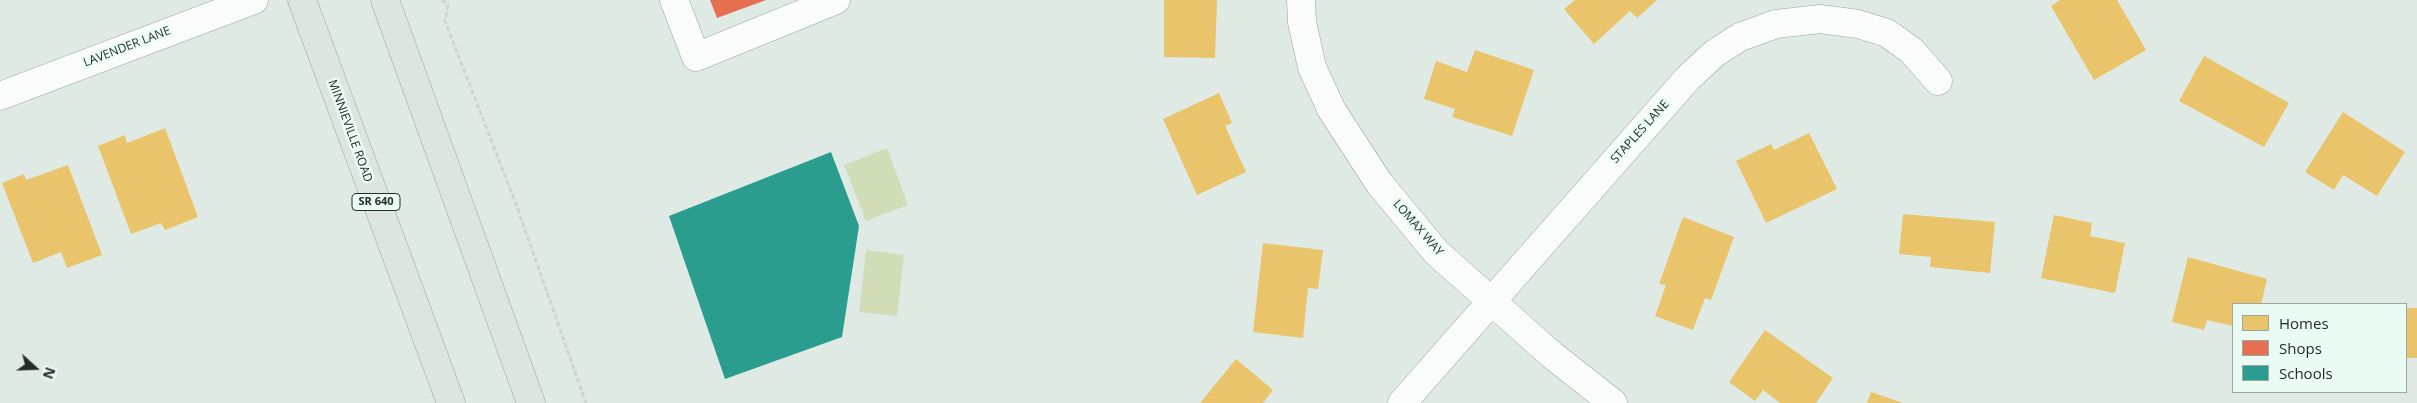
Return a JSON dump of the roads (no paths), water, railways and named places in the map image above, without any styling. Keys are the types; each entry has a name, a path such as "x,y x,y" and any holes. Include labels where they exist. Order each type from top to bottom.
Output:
{"main road":[{"name":"MINNIEVILLE ROAD","path":"302,0 451,403"},
{"path":"385,0 531,403"}],"street":[{"name":"LAVENDER LANE","path":"0,96 254,0"},
{"path":"674,0 696,58 836,0"},
{"name":"LOMAX WAY","path":"1301,0 1302,22 1312,67 1331,109 1379,183 1436,252 1490,301 1613,403"},
{"name":"STAPLES LANE","path":"1402,403 1688,78 1715,53 1740,37 1776,24 1820,19 1858,24 1888,33 1912,50 1938,81"}]}
